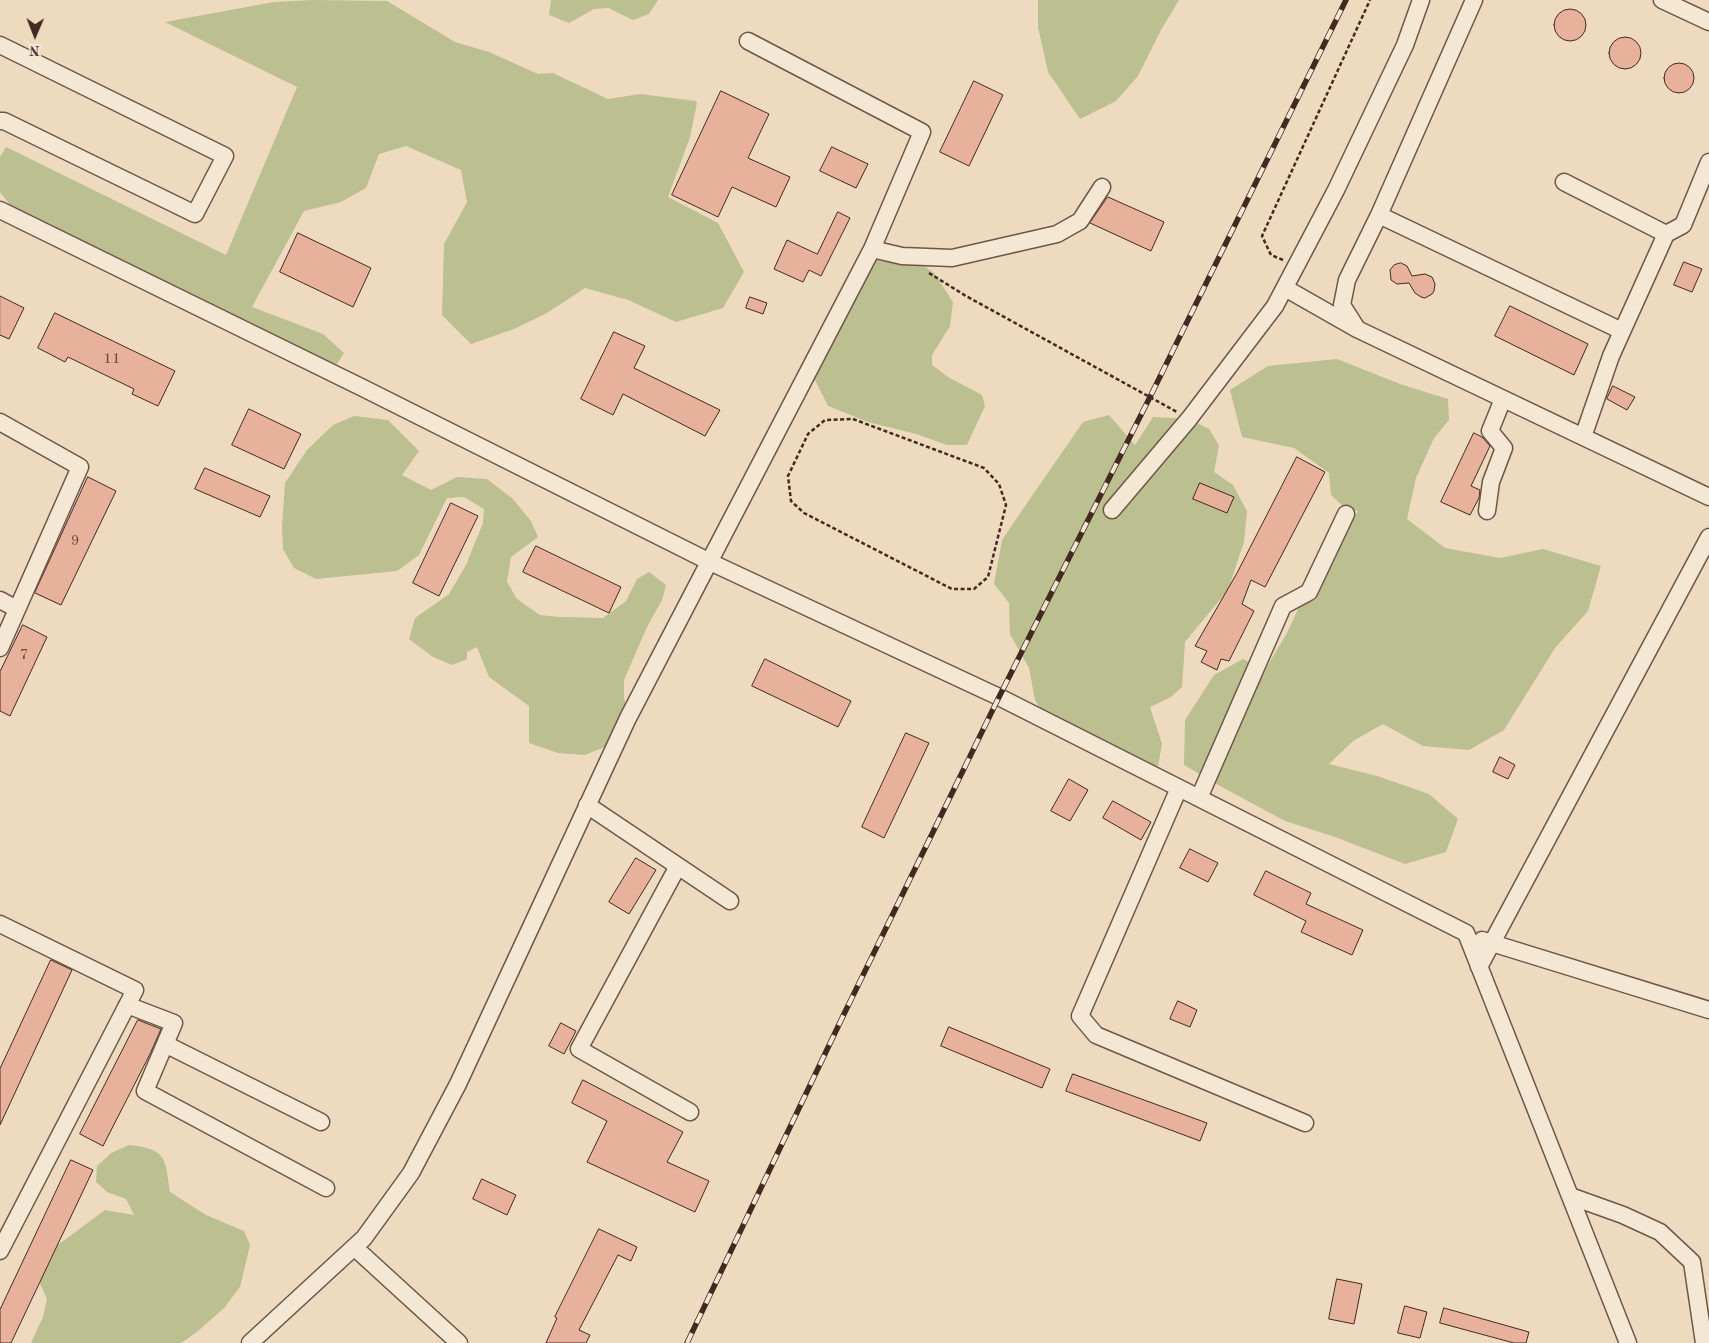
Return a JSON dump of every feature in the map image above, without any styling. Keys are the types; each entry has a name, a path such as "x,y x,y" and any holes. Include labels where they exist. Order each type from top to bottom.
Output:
{"street":[{"path":"1112,510 1189,419 1275,306 1336,190 1405,45 1421,0"},
{"path":"1357,329 1342,305 1346,280 1379,214 1474,0"},
{"path":"1662,0 1709,22"},
{"path":"250,1343 364,1238 411,1173 458,1084 628,718 872,249 922,132 748,41"},
{"path":"0,44 225,156 195,214 12,125 0,121"},
{"path":"1583,437 1612,356 1666,234 1683,226 1709,162"},
{"path":"1564,182 1666,234"},
{"path":"872,249 902,256 952,258 1057,234 1080,221 1102,187"},
{"path":"0,210 363,388 710,562 999,697 1466,933 1491,944 1709,1010"},
{"path":"1379,214 1622,332"},
{"path":"1285,288 1357,329 1709,497"},
{"path":"1488,511 1491,482 1504,448 1490,430 1503,399"},
{"path":"0,422 80,467 0,648"},
{"path":"1199,798 1283,606 1309,592 1346,514"},
{"path":"1479,967 1709,537"},
{"path":"0,600 18,609"},
{"path":"1179,788 1080,1016 1096,1036 1305,1123"},
{"path":"587,805 730,901"},
{"path":"678,866 579,1049 690,1112"},
{"path":"0,924 135,990 0,1251"},
{"path":"1466,933 1628,1343"},
{"path":"127,1005 174,1023 145,1091 326,1188"},
{"path":"165,1044 321,1122"},
{"path":"1570,1196 1623,1215 1660,1232 1692,1262 1704,1343"},
{"path":"354,1247 459,1343"}],"path":[{"path":"1296,266 1271,255 1262,236 1370,0"},
{"path":"926,271 966,296 1189,419"},
{"path":"853,419 984,468 999,484 1006,505 988,577 974,589 952,589 804,513 791,501 788,476 808,434 825,420 853,419"}],"green space":[{"path":"312,0 387,1 455,42 489,52 538,74 553,73 608,99 640,94 696,101 690,137 668,197 718,223 744,272 723,308 676,322 628,300 585,288 547,313 514,329 471,344 442,315 444,244 467,202 461,170 406,146 379,154 366,188 341,202 304,211 252,307 323,334 344,353 331,373 199,308 10,205 0,192 0,157 6,147 226,255 297,87 165,22 274,2"},
{"path":"551,0 658,0 649,14 633,20 608,8 594,9 569,23 549,15"},
{"path":"1038,0 1179,0 1161,30 1138,76 1116,101 1080,119 1048,72 1038,27"},
{"path":"901,250 934,273 953,302 950,326 932,355 932,365 948,377 982,395 985,406 967,445 947,445 916,434 868,422 828,406 814,378 834,328 844,284 864,256"},
{"path":"1337,359 1400,384 1448,399 1449,420 1434,438 1416,478 1407,519 1445,548 1500,558 1543,549 1601,566 1588,611 1555,648 1504,730 1469,750 1423,746 1383,724 1353,741 1329,764 1377,776 1429,794 1458,819 1446,852 1405,864 1335,837 1285,821 1184,765 1185,720 1214,675 1243,659 1265,670 1287,633 1310,583 1334,553 1358,511 1346,509 1331,495 1329,473 1294,448 1242,437 1230,390 1268,366"},
{"path":"1109,415 1135,445 1153,417 1189,419 1209,429 1219,445 1214,472 1233,485 1247,511 1244,542 1228,590 1185,642 1182,687 1171,697 1150,707 1162,744 1158,766 1127,761 1048,722 1035,700 1029,668 1010,634 1009,603 994,584 1002,540 1036,490 1083,422"},
{"path":"354,416 388,420 419,451 402,475 431,490 457,477 487,479 513,499 531,521 538,537 511,557 507,582 517,599 540,615 603,618 626,601 637,579 649,572 666,585 662,600 647,627 624,680 624,697 628,718 617,742 585,755 558,753 529,743 529,706 489,677 477,647 467,652 467,659 452,665 433,657 409,639 415,618 449,594 466,565 483,523 484,509 464,497 447,498 419,555 397,571 316,579 294,568 283,549 282,527 285,483 307,450 333,425"},
{"path":"129,1145 151,1149 162,1157 167,1171 170,1192 206,1215 244,1231 250,1245 240,1287 224,1308 197,1332 181,1343 31,1343 43,1317 47,1299 37,1277 47,1253 105,1210 134,1215 126,1199 107,1192 96,1182 97,1166 111,1153"}],"building":[{"path":"1570,9 1576,10 1581,14 1585,19 1585,31 1581,36 1576,40 1570,41 1564,40 1559,36 1555,31 1554,25 1555,19 1559,14 1564,10"},
{"path":"1625,37 1636,42 1641,53 1636,64 1625,69 1614,64 1609,53 1614,42"},
{"path":"1679,63 1685,64 1693,72 1693,84 1685,92 1679,93 1673,92 1665,84 1664,78 1665,72 1673,64"},
{"path":"974,81 1003,95 969,166 940,152"},
{"path":"721,91 769,114 748,158 790,177 776,207 732,187 718,217 672,195"},
{"path":"832,147 868,164 856,188 820,171"},
{"path":"1108,197 1164,222 1151,251 1090,223"},
{"path":"838,212 850,218 821,276 809,270 803,282 774,269 787,240 817,254"},
{"path":"298,233 371,268 353,307 280,272"},
{"path":"1684,262 1702,269 1692,292 1674,285"},
{"path":"1401,263 1407,266 1412,276 1425,274 1432,277 1435,284 1432,294 1425,298 1421,297 1415,293 1409,283 1397,284 1391,280 1390,270 1394,265"},
{"path":"0,296 24,308 9,339 0,335"},
{"path":"750,297 767,303 763,314 746,308"},
{"path":"1510,306 1588,344 1574,375 1495,336"},
{"path":"55,313 175,371 158,406 132,394 134,389 68,357 65,362 38,348"},
{"path":"614,332 645,346 634,368 720,410 705,436 623,394 613,415 581,399"},
{"path":"1613,386 1635,397 1627,410 1607,399"},
{"path":"249,409 301,434 284,469 232,445"},
{"path":"1474,433 1482,437 1490,446 1471,486 1480,490 1479,498 1470,515 1441,502"},
{"path":"1297,457 1325,472 1265,587 1251,580 1242,604 1254,611 1229,661 1221,659 1217,670 1201,662 1207,651 1195,646 1237,573"},
{"path":"205,468 270,496 260,517 195,489"},
{"path":"88,477 116,491 61,605 35,593"},
{"path":"1200,483 1234,497 1227,513 1193,499"},
{"path":"451,503 478,516 439,596 413,583"},
{"path":"536,546 621,587 609,613 523,572"},
{"path":"23,625 47,637 10,716 0,711 0,672"},
{"path":"765,659 851,701 838,727 752,686"},
{"path":"906,733 929,743 884,838 862,827"},
{"path":"1500,757 1515,765 1508,779 1493,772"},
{"path":"1069,779 1088,790 1070,821 1051,811"},
{"path":"1113,801 1151,822 1141,840 1103,818"},
{"path":"1190,849 1218,863 1208,882 1180,868"},
{"path":"636,858 656,870 629,914 609,902"},
{"path":"1266,871 1311,893 1306,904 1363,930 1352,955 1301,932 1306,921 1254,895"},
{"path":"51,960 72,970 0,1125 0,1069"},
{"path":"1178,1001 1197,1010 1190,1027 1170,1019"},
{"path":"138,1020 161,1029 103,1146 80,1134"},
{"path":"561,1023 576,1031 564,1054 549,1046"},
{"path":"949,1027 1050,1069 1042,1088 941,1046"},
{"path":"1073,1074 1207,1123 1200,1141 1066,1091"},
{"path":"583,1080 683,1132 667,1162 709,1181 695,1212 587,1162 607,1121 572,1103"},
{"path":"71,1160 93,1170 11,1343 0,1343 0,1310"},
{"path":"482,1179 516,1195 507,1215 473,1199"},
{"path":"599,1229 637,1247 631,1261 618,1255 579,1330 590,1335 586,1343 546,1343 557,1318 555,1317"},
{"path":"1337,1279 1362,1284 1354,1324 1329,1319"},
{"path":"1405,1306 1427,1312 1420,1338 1398,1333"},
{"path":"1444,1308 1529,1332 1526,1343 1514,1343 1440,1323"}],"railway":[{"path":"687,1343 844,1014 999,697 1346,0"}]}
